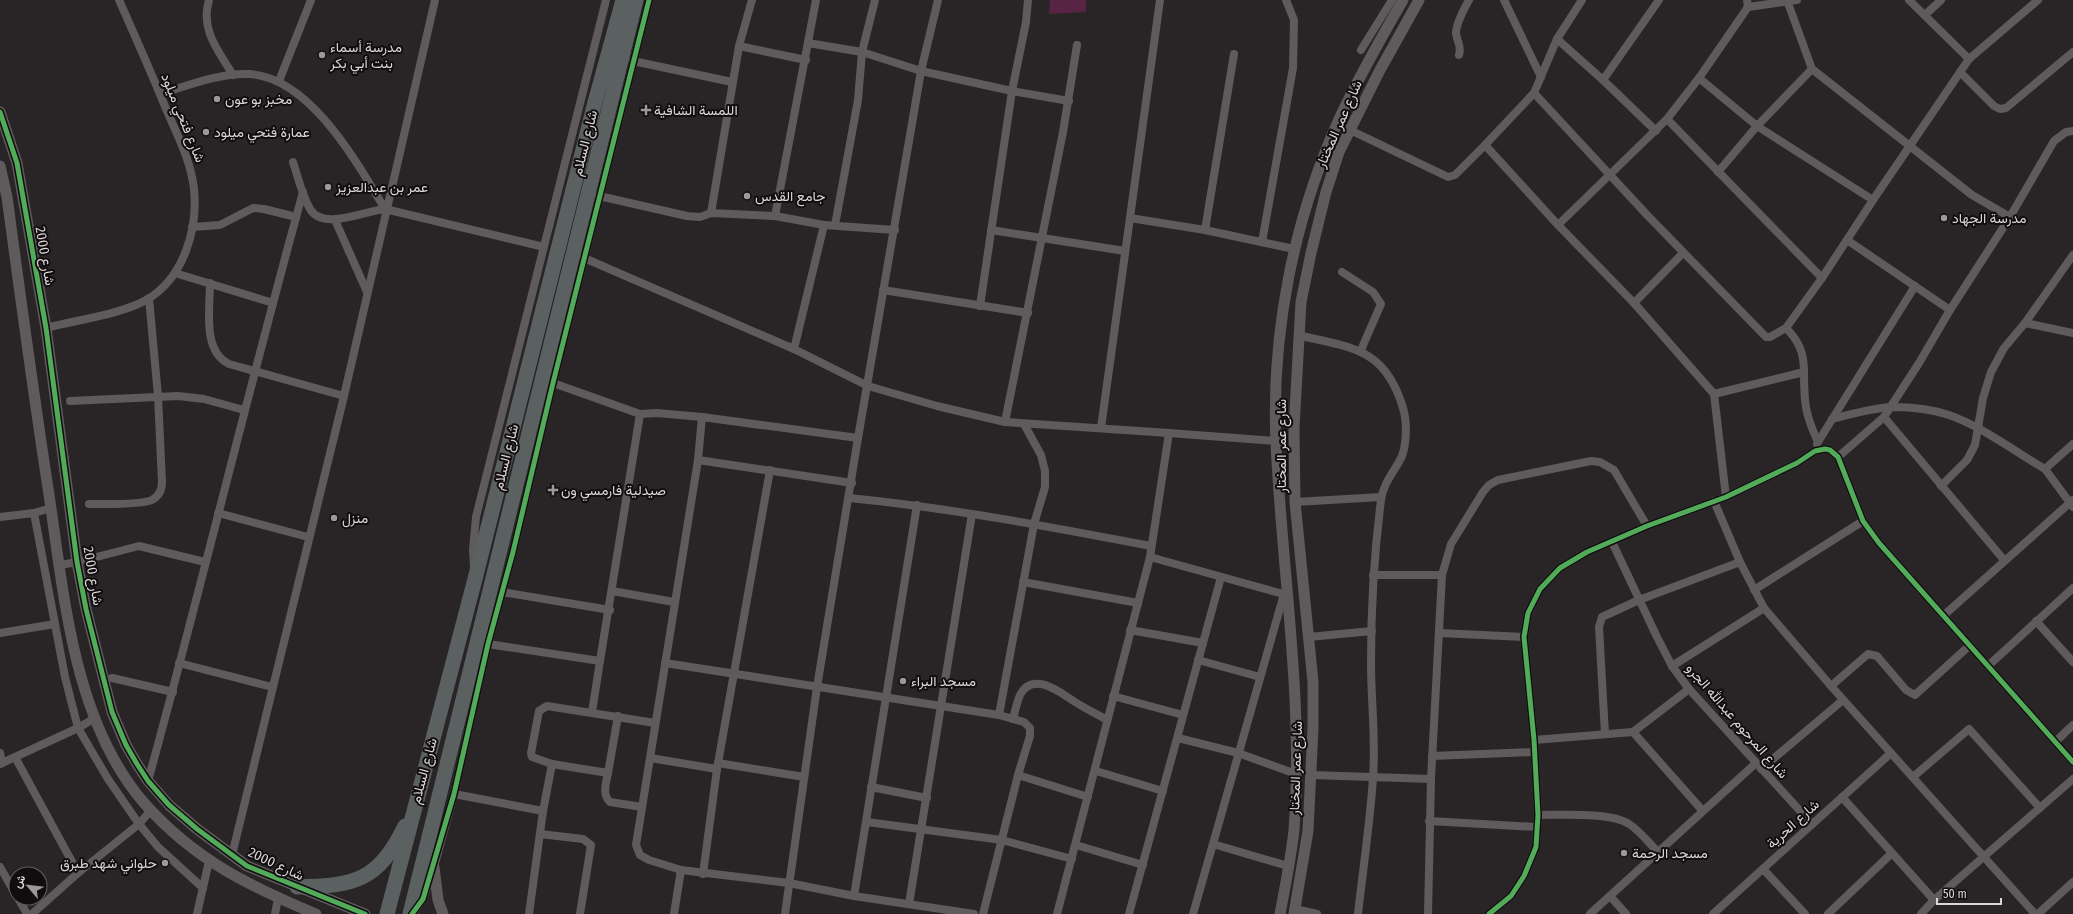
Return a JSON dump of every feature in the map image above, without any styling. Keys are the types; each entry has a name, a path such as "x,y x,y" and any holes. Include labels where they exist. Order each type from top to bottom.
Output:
{"highway":[{"name":"شارع السلام","path":"387,914 475,579 594,106 623,0"},
{"name":"شارع السلام","path":"411,914 636,0"},
{"path":"297,887 341,885 360,878 376,869 404,829 415,807"}],"street":[{"name":"شارع فتحي ميلود","path":"46,328 131,307 149,298 163,287 174,273 183,256 192,227 194,200 192,176 184,151 119,0"},
{"path":"209,0 206,11 208,35 233,75"},
{"path":"279,81 311,0"},
{"path":"232,855 308,537 344,396 385,209 435,0"},
{"path":"475,579 473,549 476,517 606,0"},
{"path":"411,914 423,899 434,867 454,794 488,644 513,552 553,383 649,0"},
{"path":"711,213 732,82 739,46 752,0"},
{"path":"775,216 806,60 816,0"},
{"path":"835,225 858,100 862,52 875,0"},
{"path":"785,914 817,687 852,482 858,438 922,71 938,0"},
{"path":"980,306 1012,91 1026,22 1028,0"},
{"path":"1101,428 1160,0"},
{"path":"1262,242 1293,68 1294,20 1286,0"},
{"path":"1361,50 1392,0"},
{"name":"شارع عمر المختار","path":"1280,914 1294,832 1296,774 1294,683 1286,594 1276,442 1277,373 1282,321 1294,249 1314,184 1340,117 1403,0"},
{"name":"شارع عمر المختار","path":"1294,912 1308,831 1312,775 1312,682 1309,637 1295,502 1294,428 1301,302 1324,200 1340,152 1380,70 1419,0"},
{"path":"1459,55 1461,49 1456,35 1457,28 1469,0"},
{"path":"1504,0 1541,77"},
{"path":"1350,130 1448,177 1455,175 1534,93 1557,39 1582,0"},
{"path":"1602,80 1659,0"},
{"path":"1558,225 1667,119 1699,78 1748,4 1788,3 1797,0"},
{"path":"1909,0 1969,59"},
{"path":"1925,15 1942,0"},
{"path":"1534,93 1683,253 1766,337 1770,337 1786,328 1822,278 1969,59 2038,0"},
{"path":"1788,3 1812,68 1972,195 2010,217"},
{"path":"1557,39 1656,131"},
{"path":"808,43 862,52 922,71 1012,91 1069,101"},
{"path":"1005,422 1028,313 1041,239 1069,101 1077,45"},
{"path":"739,46 806,60"},
{"path":"1960,72 1994,106 2000,109 2006,108 2073,52"},
{"path":"1205,230 1234,54"},
{"path":"633,61 732,82"},
{"path":"1718,172 1757,126 1812,68"},
{"path":"160,94 198,82 233,75 250,74 279,81 297,94 328,124 352,154 385,209"},
{"path":"1699,78 1757,126 1873,200"},
{"name":"شارع 2000","path":"0,112 17,163 46,328 77,562 86,609 112,712 126,745 148,782 169,805 247,866 365,914"},
{"path":"1667,119 1822,278"},
{"path":"1838,457 1884,417 2010,217 2054,141 2066,132 2073,131"},
{"path":"1485,145 1558,225 1634,303 1714,394 1726,497"},
{"path":"293,162 303,192 314,214 325,220 335,220 374,210 385,209 544,247"},
{"path":"0,166 7,197 60,565 78,666 95,718 111,753 127,780 151,810 174,833 209,861 247,884 316,914"},
{"path":"148,782 173,692 254,371 303,192"},
{"path":"600,196 687,216 700,217 711,213 775,216 824,225 895,230"},
{"path":"192,227 220,225 253,208 264,209 296,217"},
{"path":"1130,218 1205,230 1294,249"},
{"path":"335,220 367,292"},
{"path":"794,348 824,225"},
{"path":"991,230 1125,251"},
{"path":"1847,240 1950,310"},
{"path":"1634,303 1683,253"},
{"path":"1941,486 1967,460 1975,444 1983,398 1991,372 2004,348 2025,323 2073,255"},
{"path":"584,258 794,348 868,386 937,406 1005,422 1276,442"},
{"path":"17,267 34,264"},
{"path":"1342,272 1373,292 1381,304 1360,350"},
{"path":"174,273 273,303"},
{"path":"210,283 210,339 213,350 224,362 344,396"},
{"path":"1811,454 1915,286"},
{"path":"883,290 1028,313"},
{"path":"89,504 146,502 154,499 159,493 162,482 158,396 149,298"},
{"path":"2025,323 2073,333"},
{"path":"1786,328 1797,339 1800,346 1808,420 1818,442"},
{"path":"1298,335 1360,350 1380,364 1395,387 1403,408 1406,433 1402,455 1388,478 1381,497 1373,575 1372,631 1374,776 1358,914"},
{"path":"1714,394 1804,372"},
{"path":"553,383 640,414 657,413 702,417 858,438"},
{"path":"70,401 158,396 204,399 244,410"},
{"path":"1832,418 1862,411 1891,407 1926,409 1949,415 2045,469 2072,504 2004,560 1943,616"},
{"path":"592,712 610,610 640,414"},
{"path":"702,417 698,460 636,845 640,855 649,860 681,870 703,874 789,884 854,896 910,904 939,911 974,914"},
{"path":"1884,417 2004,560"},
{"path":"999,715 1034,524 1045,487 1045,471 1041,455 1024,424"},
{"path":"1057,914 1096,771 1113,696 1150,557 1170,433"},
{"path":"2045,469 2073,444"},
{"path":"1489,914 1512,896 1524,876 1536,847 1538,815 1534,740 1524,637 1528,613 1540,589 1560,568 1587,552 1647,526 1726,497 1778,473 1811,454 1815,450 1830,450 1838,457 1862,521 1879,543 1969,646 2073,762"},
{"path":"698,460 852,482"},
{"path":"1428,914 1429,821 1442,575 1451,544 1489,484 1498,480 1591,461 1600,462 1614,470 1647,526"},
{"path":"703,874 718,766 770,470"},
{"path":"1295,502 1381,497"},
{"path":"849,498 917,505 1034,524 1151,546"},
{"path":"1714,501 1740,562 1764,608 1843,700 2037,914 2073,882"},
{"path":"854,896 917,505"},
{"path":"0,517 34,513 51,508"},
{"path":"34,513 65,677 78,728 138,824 158,847 203,888"},
{"path":"218,513 308,537"},
{"path":"910,904 972,514"},
{"path":"1754,590 1862,521"},
{"name":"شارع المرحوم عبدالله الجرو","path":"1612,542 1672,666 1689,689 1812,824"},
{"path":"60,565 139,546 205,562"},
{"path":"1150,557 1286,594 1260,677 1193,914"},
{"path":"1605,734 1599,622 1602,617 1639,600 1740,562"},
{"path":"1373,575 1442,575"},
{"path":"1129,914 1221,577"},
{"path":"1023,582 1138,603"},
{"path":"1988,666 2073,588"},
{"path":"612,591 674,602"},
{"path":"502,592 610,610"},
{"path":"1672,666 1764,608"},
{"path":"2036,621 2073,662"},
{"path":"0,633 55,624"},
{"path":"1130,630 1203,643"},
{"path":"1309,637 1372,631"},
{"path":"1440,633 1524,637"},
{"path":"488,644 600,661"},
{"path":"1831,686 1868,654 1873,654 1877,656 1906,690 1915,695 1969,646"},
{"path":"1198,660 1260,677"},
{"path":"665,663 942,705 999,715 1024,722 1030,728 1030,736 1018,775 983,914"},
{"path":"179,664 272,687"},
{"path":"112,678 173,692"},
{"path":"1294,683 1312,682"},
{"path":"1013,719 1020,694 1028,686 1038,684 1056,688 1075,702 1107,720"},
{"path":"1534,740 1633,732 1689,689"},
{"path":"1113,696 1183,716"},
{"path":"1590,914 1702,810 1843,700"},
{"path":"608,773 552,764 532,757 531,753 539,711 547,706 655,723"},
{"path":"618,716 605,793 606,798 610,802 642,807"},
{"path":"0,753 1,763 78,728 95,718"},
{"path":"2055,742 2073,725"},
{"path":"1914,777 1969,729 2040,808"},
{"path":"1633,732 1702,810"},
{"path":"1178,738 1238,753 1296,774"},
{"path":"1432,756 1534,752"},
{"name":"شارع الحرية","path":"1713,914 1891,753"},
{"path":"15,757 78,873"},
{"path":"650,758 804,777"},
{"path":"529,914 543,811 552,764"},
{"path":"1096,771 1163,791"},
{"path":"1018,775 1088,797"},
{"path":"1312,775 1431,779"},
{"path":"1920,914 1934,900 2073,779"},
{"path":"871,788 927,798"},
{"path":"454,794 543,811"},
{"path":"1842,797 1934,900"},
{"path":"32,914 78,873 138,824 151,810"},
{"path":"1538,815 1605,816 1628,823 1658,852"},
{"path":"1429,821 1537,827"},
{"path":"866,822 921,828 1002,840 1072,859"},
{"path":"540,834 584,839 591,845 580,914"},
{"path":"1213,844 1288,866"},
{"path":"1076,845 1142,865"},
{"path":"1828,914 1892,853"},
{"path":"197,914 209,861"},
{"path":"0,867 8,881"},
{"path":"434,867 438,900 443,914"},
{"path":"1763,869 1804,914"},
{"path":"674,914 681,870"},
{"path":"1610,896 1626,914"},
{"path":"275,914 278,898"},
{"path":"1294,912 1317,914"}],"shaded area":[{"path":"1050,0 1086,0 1086,12 1049,14"}],"cycle path":[{"path":"412,914 423,899 454,794 488,644 513,552 553,383 649,0"},
{"path":"0,112 17,163 46,328 77,562 86,609 112,712 126,745 148,781 169,805 197,829 247,866 365,914"},
{"path":"1489,914 1511,896 1524,876 1536,847 1538,815 1534,740 1524,637 1528,613 1540,589 1560,568 1587,552 1647,526 1726,497 1797,463 1815,451 1825,449 1830,450 1838,457 1863,521 1879,543 2073,762"}],"place":[{"name":"مدرسة أسماء بنت أبي بكر","path":"322,55"},
{"name":"مخبز بو عون","path":"217,99"},
{"name":"اللمسة الشافية","path":"646,110"},
{"name":"عمارة فتحي ميلود","path":"206,132"},
{"name":"عمر بن عبدالعزيز","path":"328,187"},
{"name":"جامع القدس","path":"747,196"},
{"name":"مدرسة الجهاد","path":"1944,218"},
{"name":"صيدلية فارمسي ون","path":"553,490"},
{"name":"منزل","path":"334,518"},
{"name":"مسجد البراء","path":"903,681"},
{"name":"مسجد الرحمة","path":"1624,853"},
{"name":"حلواني شهد طبرق","path":"165,863"}]}
